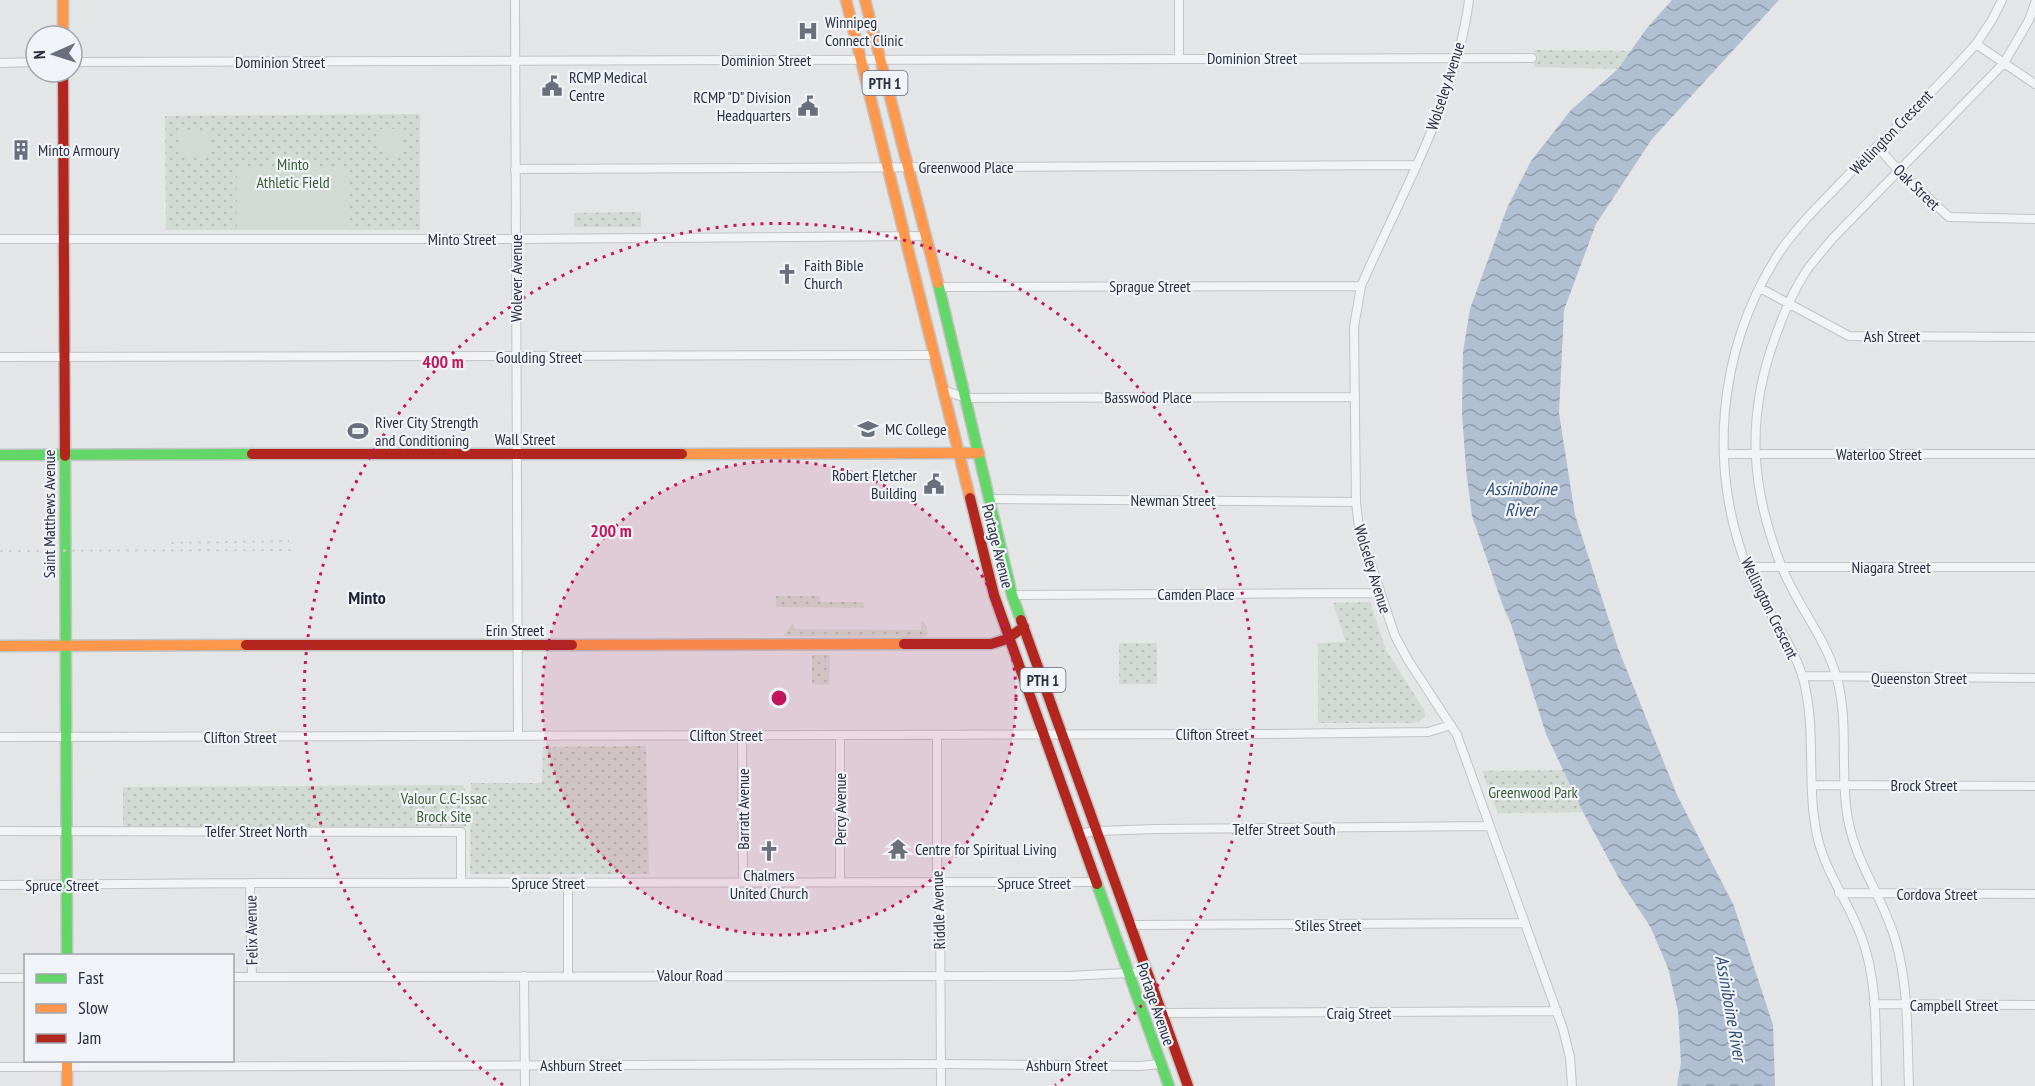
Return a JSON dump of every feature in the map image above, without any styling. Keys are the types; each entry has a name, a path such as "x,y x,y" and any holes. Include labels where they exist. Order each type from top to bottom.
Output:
{"main road":[{"path":"63,0 63,24"},
{"name":"Portage Avenue","path":"846,0 994,595 1169,1086"},
{"name":"Portage Avenue","path":"865,0 966,398 1012,595 1188,1086"},
{"name":"Saint Matthews Avenue","path":"63,84 67,954"},
{"name":"Wall Street","path":"0,455 979,453"},
{"name":"Erin Street","path":"0,646 954,645 998,643 1010,638 1024,627"},
{"path":"67,1064 67,1086"}],"street":[{"name":"Wolever Avenue","path":"514,0 518,735"},
{"path":"1179,0 1179,59"},
{"name":"Wolseley Avenue","path":"1469,0 1442,105 1361,286 1354,327 1356,502 1359,528 1399,644 1457,735 1557,1011 1568,1049 1572,1086"},
{"name":"Wellington Crescent","path":"1877,1086 1871,973 1864,944 1828,869 1818,836 1810,715 1802,676 1795,658 1763,601 1737,539 1730,510 1723,424 1733,354 1751,306 1778,256 1806,218 1976,44 2002,0"},
{"name":"Wellington Crescent","path":"1909,1086 1906,1006 1896,940 1855,849 1847,819 1843,726 1836,678 1824,644 1782,567 1763,510 1754,454 1756,406 1767,360 1787,304 1807,270 1833,238 2004,63 2029,20 2035,3"},
{"path":"1976,44 2035,84"},
{"name":"Dominion Street","path":"84,62 1532,58"},
{"path":"0,63 24,62"},
{"name":"Oak Street","path":"1877,147 1949,218 2035,219"},
{"name":"Greenwood Place","path":"515,169 1417,165"},
{"name":"Minto Street","path":"0,239 925,236"},
{"name":"Sprague Street","path":"938,287 1361,286"},
{"name":"Ash Street","path":"1760,288 1849,336 2035,337"},
{"name":"Goulding Street","path":"0,357 934,355"},
{"name":"Basswood Place","path":"943,390 966,398 1355,397"},
{"name":"Waterloo Street","path":"1724,454 2035,454"},
{"name":"Newman Street","path":"990,499 1356,502"},
{"name":"Niagara Street","path":"1748,567 2035,567"},
{"name":"Camden Place","path":"1012,595 1380,592"},
{"name":"Queenston Street","path":"1802,676 2035,678"},
{"name":"Clifton Street","path":"0,737 1428,732 1451,725"},
{"name":"Barratt Avenue","path":"742,735 744,882"},
{"name":"Percy Avenue","path":"840,735 840,882"},
{"name":"Riddle Avenue","path":"937,735 941,1086"},
{"name":"Brock Street","path":"1813,786 2035,786"},
{"name":"Telfer Street South","path":"1079,834 1097,831 1490,826"},
{"name":"Telfer Street North","path":"0,831 461,832 461,884"},
{"name":"Spruce Street","path":"0,885 1095,882"},
{"name":"Felix Avenue","path":"250,883 252,977"},
{"path":"568,883 568,976"},
{"name":"Cordova Street","path":"1839,893 2035,894"},
{"name":"Stiles Street","path":"1131,925 1525,923"},
{"name":"Valour Road","path":"234,977 1130,974 1148,972"},
{"path":"524,976 525,1086"},
{"path":"0,978 24,978"},
{"name":"Campbell Street","path":"1874,1004 1906,1006 2035,1005"},
{"name":"Craig Street","path":"1162,1013 1557,1011"},
{"name":"Ashburn Street","path":"0,1067 67,1064 1140,1066 1161,1064"}],"green space":[{"path":"1534,50 1631,51 1618,69 1534,67"},
{"name":"Minto Athletic Field","path":"420,114 420,230 166,230 165,116"},
{"path":"379,129 404,129 403,152 390,154 380,151 376,142"},
{"path":"181,130 206,130 210,142 206,155 182,156"},
{"path":"346,169 346,228 237,228 237,170"},
{"path":"641,212 641,227 574,227 574,213"},
{"path":"776,596 820,596 820,602 864,602 864,608 776,607"},
{"path":"1370,602 1386,650 1424,710 1425,716 1419,722 1411,723 1318,723 1318,643 1346,642 1333,603"},
{"path":"921,622 925,622 928,633 925,637 783,636 793,623 794,629 921,630"},
{"path":"1119,643 1157,643 1157,684 1119,684"},
{"path":"812,655 830,655 829,685 812,684"},
{"path":"646,746 649,874 470,874 471,783 542,783 543,747"},
{"name":"Greenwood Park","path":"1564,770 1583,812 1498,813 1482,771"},
{"name":"Valour C.C-Issac Brock Site","path":"463,785 466,793 466,826 461,828 123,827 123,787"}],"water":[{"name":"Assiniboine River","path":"1672,0 1779,0 1652,139 1596,224 1564,310 1559,413 1575,515 1618,648 1677,795 1734,906 1773,1025 1775,1086 1677,1086 1681,1063 1678,1011 1668,968 1651,928 1622,884 1583,812 1546,734 1511,624 1472,516 1466,469 1462,413 1463,352 1470,309 1507,208 1531,161 1571,110 1618,69 1647,28"}],"railway":[{"path":"171,543 289,541"},
{"path":"0,551 292,550"}],"traffic: fast":[{"path":"938,283 1012,595 1021,620"},
{"path":"0,455 252,454"},
{"path":"65,456 67,954"},
{"path":"1097,884 1169,1086"}],"traffic: slow":[{"path":"63,0 63,24"},
{"path":"846,0 970,498"},
{"path":"865,0 938,283"},
{"path":"682,454 979,453"},
{"path":"572,645 904,644"},
{"path":"0,646 246,645"},
{"path":"67,1062 67,1086"}],"traffic: jam":[{"path":"63,84 65,456"},
{"path":"252,454 682,454"},
{"path":"970,498 994,595 1097,884"},
{"path":"1021,620 1188,1086"},
{"path":"904,644 991,644 1007,639 1024,627"},
{"path":"246,645 572,645"}],"place":[{"name":"Winnipeg Connect Clinic","path":"808,31"},
{"name":"RCMP Medical Centre","path":"552,86"},
{"name":"RCMP \"D\" Division Headquarters","path":"808,106"},
{"name":"Minto Armoury","path":"21,150"},
{"name":"Faith Bible Church","path":"787,274"},
{"name":"MC College","path":"868,429"},
{"name":"River City Strength and Conditioning","path":"358,431"},
{"name":"Robert Fletcher Building","path":"934,484"},
{"name":"Centre for Spiritual Living","path":"898,849"},
{"name":"Chalmers United Church","path":"769,851"}],"district":[{"name":"Minto","path":"367,597"}]}
